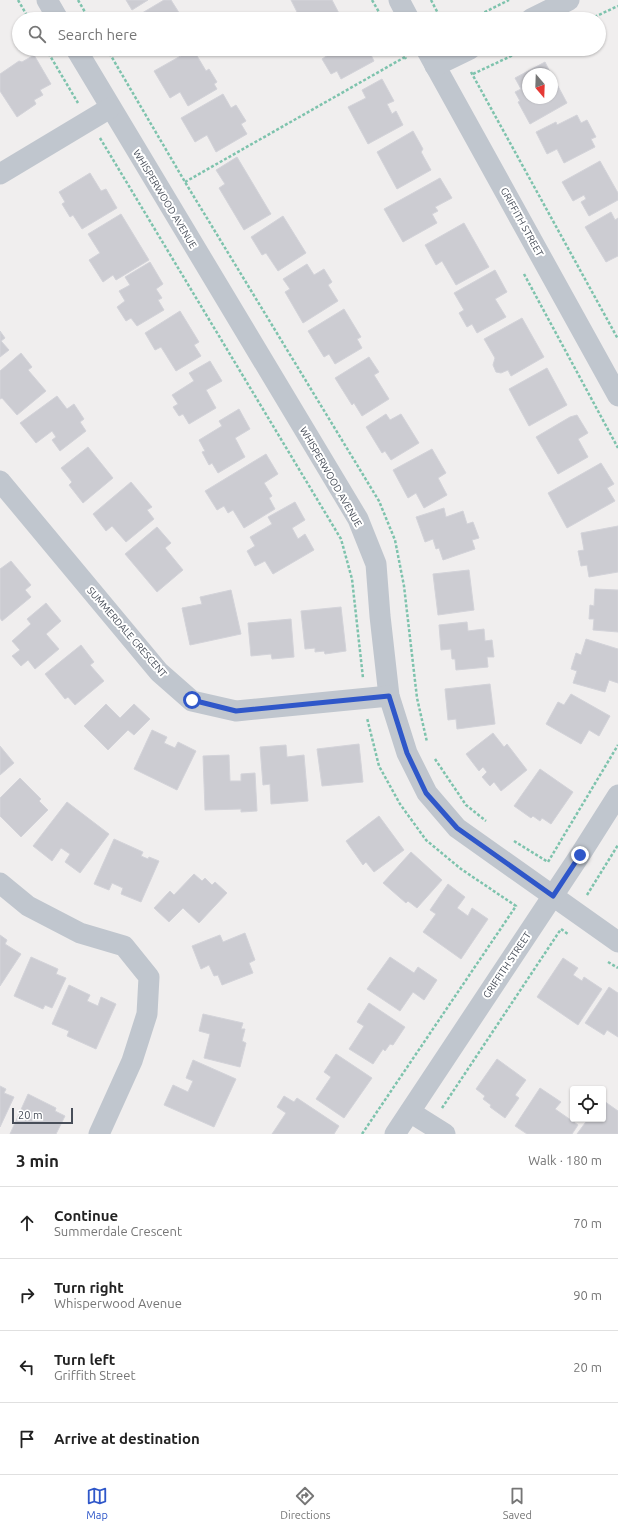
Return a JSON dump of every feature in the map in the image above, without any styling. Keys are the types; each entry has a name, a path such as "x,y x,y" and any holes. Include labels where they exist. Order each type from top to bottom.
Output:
{"street":[{"path":"47,0 54,12"},
{"path":"399,0 405,12"},
{"path":"545,12 569,0"},
{"name":"WHISPERWOOD AVENUE","path":"80,56 358,520 376,564 389,696 407,753 426,793 457,828 618,942"},
{"path":"431,58 442,56"},
{"name":"GRIFFITH STREET","path":"431,58 618,396"},
{"path":"0,174 110,108"},
{"name":"SUMMERDALE CRESCENT","path":"0,481 160,672 192,700 236,711 389,696"},
{"name":"GRIFFITH STREET","path":"395,1134 553,896 618,795"},
{"path":"0,883 28,906 80,933 124,946 149,977 147,1014 132,1061 99,1134"},
{"path":"410,1112 445,1134"}],"path":[{"path":"18,0 25,12"},
{"path":"78,0 85,12"},
{"path":"372,0 379,12"},
{"path":"430,0 437,12"},
{"path":"485,12 509,0"},
{"path":"605,12 618,6"},
{"path":"50,56 82,109"},
{"path":"111,56 185,182 405,57 409,64"},
{"path":"466,56 473,74 618,339"},
{"path":"473,74 511,56"},
{"path":"100,138 340,539 352,579 363,680"},
{"path":"523,271 618,448"},
{"path":"362,1134 516,906 461,869 426,840 400,804 379,766 367,717"},
{"path":"584,899 618,845"},
{"path":"439,1113 561,929 573,938"},
{"path":"605,960 618,968"}],"building":[{"path":"126,0 148,0 132,10"},
{"path":"164,0 171,0 179,12 144,12"},
{"path":"291,0 332,0 338,12 297,12"},
{"path":"35,56 51,84 40,90 43,95 34,100 36,104 17,117 0,91 0,74 19,61 22,62"},
{"path":"181,56 197,56 206,71 209,69 217,82 214,84 217,89 188,106 180,92 170,98 154,71"},
{"path":"326,56 372,56 374,61 341,79 337,71 331,74 322,59"},
{"path":"545,62 548,68 534,68"},
{"path":"522,74 522,104 558,104 558,86 567,103 530,124 518,102 520,101 515,92 521,89 515,78"},
{"path":"382,79 394,101 387,104 392,114 396,111 403,125 368,144 348,107 366,98 362,90"},
{"path":"223,94 231,108 236,105 246,121 241,124 247,134 216,152 207,135 195,142 181,118"},
{"path":"577,115 581,123 587,120 596,137 591,139 595,147 564,163 557,149 547,154 536,132 556,122 557,125"},
{"path":"413,131 423,149 421,152 431,170 397,189 377,152"},
{"path":"237,157 271,214 244,230 219,188 225,184 216,170"},
{"path":"600,161 618,193 618,200 589,216 581,202 586,199 584,195 573,201 562,182"},
{"path":"90,173 101,191 106,189 117,208 82,229 73,215 70,217 62,204 65,202 59,192"},
{"path":"440,178 452,198 435,207 438,211 432,214 437,223 403,242 384,209"},
{"path":"611,212 615,220 618,218 618,256 606,262 585,227"},
{"path":"121,214 149,260 116,280 113,275 103,282 89,260 100,253 88,234"},
{"path":"283,216 306,253 278,271 266,253 262,255 251,237"},
{"path":"464,223 489,267 456,285 442,261 436,265 425,245"},
{"path":"150,262 163,284 156,289 162,298 158,300 164,310 137,326 131,318 126,321 117,307 125,301 119,291 130,285 125,277"},
{"path":"307,264 314,275 324,269 332,282 328,285 338,301 303,323 285,292 290,289 283,279"},
{"path":"495,270 507,292 495,299 506,317 477,333 472,324 467,327 459,313 464,310 454,293"},
{"path":"344,309 361,337 357,339 362,348 335,364 329,354 324,357 308,331"},
{"path":"180,311 199,342 194,345 201,356 176,371 161,347 155,350 145,333"},
{"path":"522,318 544,357 511,376 508,370 501,373 496,372 493,365 495,358 484,339"},
{"path":"0,331 5,338 1,341 9,350 0,357"},
{"path":"21,353 32,367 28,370 46,391 17,415 2,398 0,399 0,371"},
{"path":"369,357 379,372 374,375 389,399 362,416 354,403 352,405 335,378"},
{"path":"210,361 222,381 206,390 216,408 189,424 183,414 179,416 173,407 178,404 172,395 194,381 189,373"},
{"path":"547,368 567,405 529,426 509,389"},
{"path":"57,396 67,409 74,404 84,419 80,422 86,431 60,451 52,440 56,437 52,431 36,443 20,423"},
{"path":"239,409 250,429 235,438 245,457 218,473 212,463 209,465 202,452 205,451 199,440 222,426 219,421"},
{"path":"386,414 390,420 401,414 419,443 391,460 385,451 382,453 366,427"},
{"path":"577,415 588,433 578,439 588,457 558,474 536,437 570,417"},
{"path":"88,447 113,478 83,503 69,485 72,482 61,468"},
{"path":"432,449 446,473 438,478 447,495 424,508 416,493 408,498 393,470"},
{"path":"266,454 278,474 264,483 272,496 269,498 275,509 244,528 233,510 228,513 224,506 217,510 205,491"},
{"path":"601,463 614,484 607,488 615,501 567,528 548,493"},
{"path":"131,482 152,507 147,510 154,519 126,542 112,526 106,531 93,514"},
{"path":"295,502 305,520 292,528 298,539 305,534 314,550 273,574 265,561 255,566 247,551 255,546 250,537 272,524 268,517"},
{"path":"444,508 446,517 463,511 467,524 473,522 479,538 472,540 475,549 443,560 439,548 436,549 433,539 425,542 416,517"},
{"path":"618,526 618,572 589,577 587,565 581,566 578,551 584,550 581,533"},
{"path":"157,527 171,543 165,548 183,570 157,592 125,554"},
{"path":"11,561 31,585 25,590 31,597 2,621 0,618 0,569"},
{"path":"469,570 474,610 438,615 433,574"},
{"path":"595,589 618,590 618,632 593,630 594,619 589,619 590,605 594,606"},
{"path":"231,590 241,634 190,645 182,608 202,604 200,597"},
{"path":"46,603 61,621 46,634 59,649 35,669 28,660 21,666 12,656 20,650 12,641 31,624 27,619"},
{"path":"341,607 346,651 325,654 324,651 315,652 315,648 305,649 301,611"},
{"path":"291,619 294,657 272,659 271,654 251,656 248,623"},
{"path":"467,622 468,631 484,629 485,641 492,640 494,657 487,657 488,667 456,670 455,659 452,659 451,649 441,650 439,625"},
{"path":"586,639 618,649 618,683 609,680 605,692 573,683 577,671 571,669 576,653 581,655"},
{"path":"81,645 94,662 90,665 104,681 75,705 68,697 65,699 45,674"},
{"path":"490,684 495,724 457,729 456,719 448,720 445,689"},
{"path":"571,694 610,716 599,736 589,730 581,744 546,724 558,702 564,705"},
{"path":"106,704 120,718 134,704 150,719 134,735 128,730 108,750 84,726"},
{"path":"152,730 167,737 164,743 175,748 178,742 196,751 177,790 134,769"},
{"path":"493,733 504,747 507,744 527,770 501,791 494,782 490,786 482,777 487,772 483,767 479,771 466,754"},
{"path":"359,744 363,782 322,786 317,749"},
{"path":"286,745 287,757 304,755 308,801 271,804 270,784 263,785 260,747"},
{"path":"0,746 14,763 0,775"},
{"path":"229,755 230,781 241,781 241,774 255,773 257,811 241,812 241,809 205,810 203,756"},
{"path":"540,769 573,792 551,824 542,818 540,821 533,816 531,818 514,806"},
{"path":"20,778 41,799 39,801 48,810 21,837 0,816 0,798"},
{"path":"67,802 109,834 80,873 65,862 70,854 61,848 52,861 33,846"},
{"path":"379,816 404,850 374,872 366,862 363,865 346,841"},
{"path":"114,839 143,852 141,856 159,861 141,902 121,894 123,888 112,883 109,890 94,884"},
{"path":"411,852 442,880 417,908 408,901 406,903 383,883"},
{"path":"194,874 202,881 205,878 212,885 215,882 227,893 199,923 183,908 169,922 154,908 170,891 174,895"},
{"path":"448,884 465,897 457,908 468,916 472,908 488,919 461,959 423,932 436,914 430,910"},
{"path":"245,933 255,960 249,963 253,973 222,985 218,975 214,976 209,965 201,969 192,946 220,935 223,942"},
{"path":"0,935 7,940 5,944 21,954 0,986"},
{"path":"31,957 58,969 56,974 66,978 52,1008 45,1005 43,1009 14,996"},
{"path":"390,957 414,973 418,967 437,980 424,1000 413,992 400,1011 367,989"},
{"path":"563,958 578,968 573,975 582,981 584,977 602,989 578,1025 537,997"},
{"path":"69,985 90,995 87,1001 98,1006 101,997 116,1004 96,1049 67,1036 69,1031 52,1024"},
{"path":"609,987 618,993 618,1037 607,1030 604,1035 585,1023"},
{"path":"369,1003 405,1027 393,1045 390,1044 385,1051 383,1049 373,1064 349,1049 364,1026 357,1022"},
{"path":"203,1014 243,1023 241,1029 245,1029 242,1041 246,1043 240,1067 204,1058 210,1034 199,1031"},
{"path":"336,1054 372,1078 344,1118 316,1099 331,1077 324,1072"},
{"path":"497,1059 526,1080 515,1095 519,1098 505,1118 490,1107 491,1105 483,1099 485,1096 476,1089"},
{"path":"193,1060 236,1079 214,1127 164,1105 173,1085 188,1092 193,1081 186,1078"},
{"path":"0,1086 6,1089 4,1093 14,1097 0,1127"},
{"path":"540,1088 561,1102 555,1109 570,1119 570,1122 574,1122 578,1125 572,1134 527,1134 515,1126"},
{"path":"28,1094 56,1108 55,1111 65,1116 56,1134 10,1134"},
{"path":"284,1096 294,1102 297,1098 339,1126 334,1134 272,1134 286,1113 277,1107"},
{"path":"606,1102 618,1111 618,1134 577,1134 586,1122 606,1122"}],"route":[{"path":"192,700 236,711 389,696 407,753 426,793 457,828 553,896 580,855"}]}
